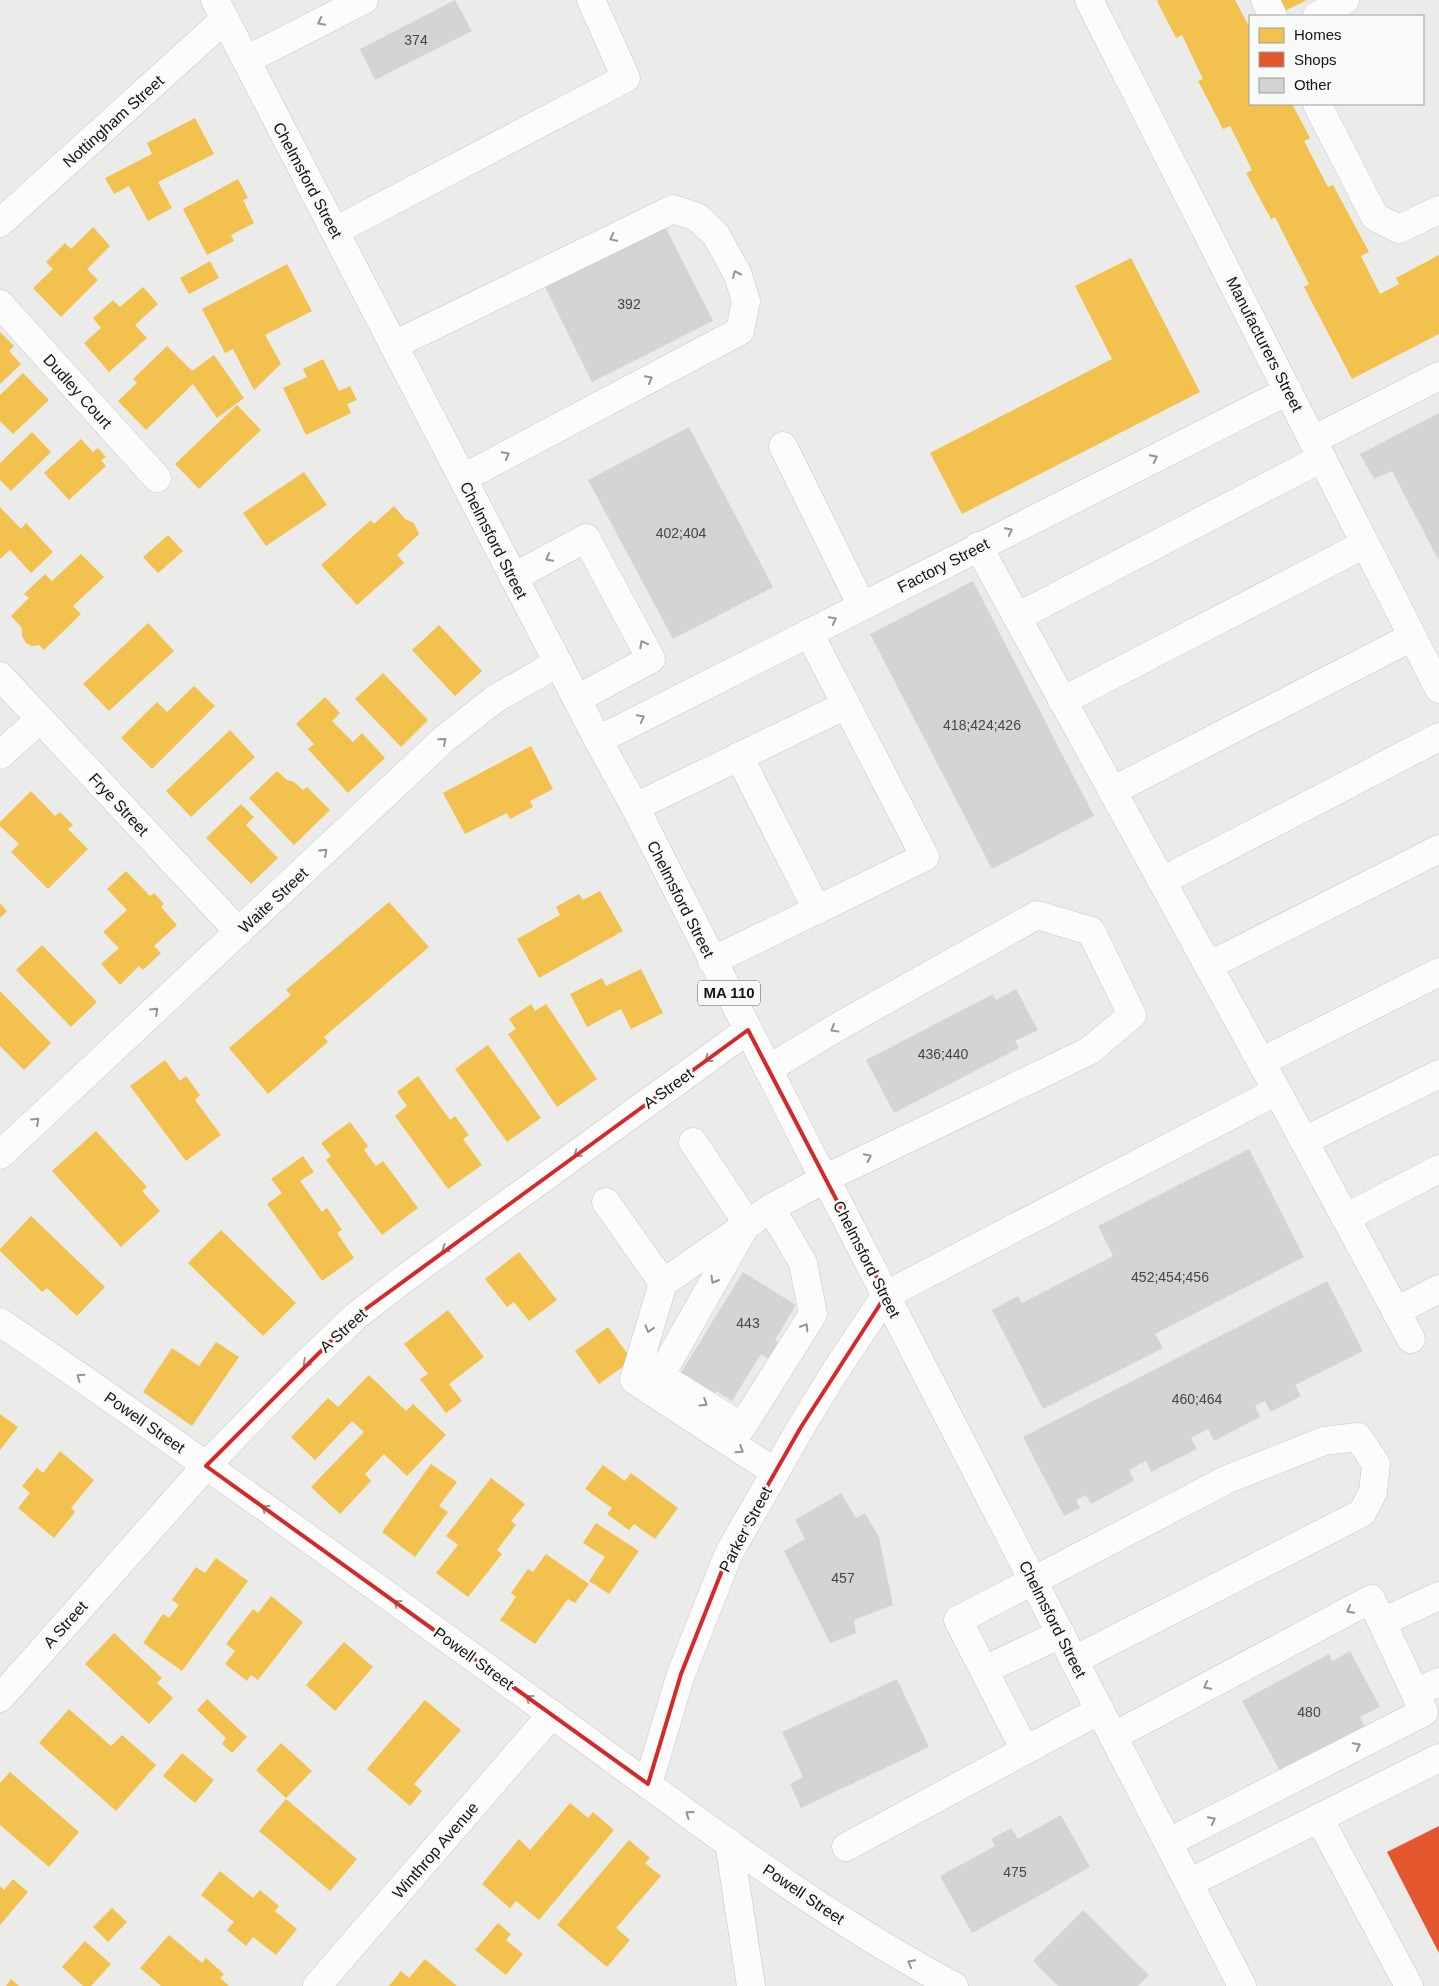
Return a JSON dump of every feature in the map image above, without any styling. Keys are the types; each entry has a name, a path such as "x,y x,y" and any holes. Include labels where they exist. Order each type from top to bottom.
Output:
{"street":[{"path":"246,60 364,0"},
{"path":"335,231 626,78 591,0"},
{"name":"Manufacturers Street","path":"1089,0 1439,689"},
{"path":"1265,0 1272,15"},
{"path":"1320,15 1345,0"},
{"name":"Chelmsford Street","path":"220,10 635,808 824,1179 886,1295 1242,1986"},
{"name":"Nottingham Street","path":"0,223 220,10"},
{"path":"1318,105 1375,217 1398,229 1439,210"},
{"path":"394,345 673,209 697,217 716,235 738,275 746,302 740,331 462,478"},
{"name":"Dudley Court","path":"0,304 157,478"},
{"path":"1017,617 1317,449 1439,376"},
{"name":"Factory Street","path":"598,740 978,546 1288,391"},
{"path":"783,446 862,606"},
{"path":"514,577 586,538 651,659 577,699"},
{"path":"1062,701 1365,544"},
{"path":"978,546 1277,1091 1410,1339"},
{"path":"712,961 925,857 809,632"},
{"path":"1112,791 1412,637"},
{"name":"Waite Street","path":"0,1155 444,739 495,699 558,663"},
{"name":"Frye Street","path":"0,676 239,932"},
{"path":"635,808 846,704"},
{"path":"0,755 40,719"},
{"path":"1162,881 1439,737"},
{"path":"739,756 817,910"},
{"path":"1208,966 1439,849"},
{"path":"768,1069 1037,915 1091,930 1132,1015 1089,1052 921,1131 824,1179 771,1208 663,1283 634,1380 775,1472"},
{"path":"1261,1062 1439,972"},
{"name":"A Street","path":"0,1698 206,1466 299,1370 356,1316 416,1270 748,1030"},
{"path":"1304,1141 1439,1074"},
{"path":"886,1295 1277,1091"},
{"path":"693,1142 747,1223"},
{"path":"1345,1218 1439,1169"},
{"path":"606,1202 663,1283"},
{"path":"747,1223 660,1376 742,1427 813,1314 803,1263 771,1208"},
{"path":"1396,1311 1439,1289"},
{"name":"Parker Street","path":"648,1784 681,1674 729,1553 836,1370 886,1295"},
{"name":"Powell Street","path":"0,1322 206,1466 728,1842 847,1924 898,1956 954,1986"},
{"path":"1025,1750 958,1620 1228,1480 1324,1442 1358,1437 1376,1464 1373,1492 1362,1513 1074,1660"},
{"path":"1382,1622 1439,1596"},
{"path":"1114,1736 1370,1599 1382,1622 1427,1688 1424,1712 1169,1842"},
{"path":"984,1670 1061,1634"},
{"path":"846,1847 1100,1710"},
{"name":"Winthrop Avenue","path":"317,1986 552,1714"},
{"path":"1189,1883 1439,1758"},
{"path":"1319,1818 1409,1986"},
{"path":"728,1842 751,1986"}],"highlighted area":[{"path":"748,1030 886,1295 801,1427 729,1553 681,1674 648,1784 206,1466 356,1316"}],"building: Homes":[{"path":"1235,0 1249,26 1249,105 1293,105 1310,138 1304,141 1328,187 1333,185 1369,252 1361,256 1380,294 1399,284 1396,278 1439,255 1439,334 1352,379 1304,287 1309,284 1275,217 1271,219 1246,173 1252,170 1230,126 1223,129 1198,81 1203,79 1182,35 1176,38 1157,1"},
{"path":"1273,0 1307,0 1280,13"},
{"path":"195,118 214,154 158,182 172,208 148,221 129,186 114,194 105,178 152,154 147,143"},
{"path":"238,179 248,198 243,200 254,223 231,235 234,241 207,255 183,209"},
{"path":"93,227 110,246 87,269 98,280 61,317 33,288 53,269 46,262 65,243 71,249"},
{"path":"1131,258 1200,392 962,514 930,453 1112,359 1075,286"},
{"path":"210,261 219,278 189,294 180,278"},
{"path":"287,264 312,311 265,335 281,364 254,390 233,349 225,353 202,309"},
{"path":"143,287 158,304 135,325 147,338 109,372 84,343 101,328 93,318 113,300 120,307"},
{"path":"0,332 14,346 9,351 21,364 0,384"},
{"path":"167,346 192,371 214,355 244,398 217,418 193,384 146,430 118,401 137,383 133,379"},
{"path":"323,359 339,391 350,386 357,400 347,404 351,413 306,435 283,388 307,377 303,369"},
{"path":"23,373 49,400 13,434 0,421 0,395"},
{"path":"237,405 261,430 199,489 175,464"},
{"path":"32,432 51,452 11,491 0,480 0,463"},
{"path":"81,439 93,452 98,448 106,457 101,460 106,466 69,500 44,473"},
{"path":"304,472 327,505 266,546 243,513"},
{"path":"394,506 405,519 414,523 419,534 397,555 404,563 357,605 321,565 371,520 374,524"},
{"path":"0,507 21,529 26,523 53,552 31,573 10,550 0,559"},
{"path":"168,535 183,551 158,573 143,557"},
{"path":"81,554 104,577 73,606 81,614 44,650 39,645 32,646 26,643 22,636 22,628 11,616 29,598 24,594 45,574 52,581"},
{"path":"148,623 174,651 109,711 83,684"},
{"path":"439,625 482,671 455,696 412,650"},
{"path":"383,673 428,720 401,747 355,699"},
{"path":"194,686 215,706 152,769 121,738 157,702 167,712"},
{"path":"325,697 340,713 332,721 353,742 362,733 385,758 348,793 308,749 314,744 296,724"},
{"path":"230,730 255,757 191,817 166,791"},
{"path":"531,746 553,789 530,801 533,807 510,819 507,813 465,834 443,793"},
{"path":"277,771 303,790 307,787 330,810 294,845 249,798"},
{"path":"31,791 55,816 60,812 73,825 68,829 88,849 48,889 11,852 19,844 0,826 0,822"},
{"path":"241,804 254,817 246,825 278,858 251,884 206,838"},
{"path":"126,871 150,896 154,893 164,904 161,907 177,925 154,946 161,953 143,970 139,966 120,985 101,964 119,948 103,932 127,910 107,889"},
{"path":"600,891 623,931 539,978 517,939 560,915 556,907 579,894 583,900"},
{"path":"389,902 429,947 324,1037 328,1042 268,1094 229,1048 291,995 286,990"},
{"path":"0,903 7,911 0,918"},
{"path":"42,945 97,1002 71,1027 16,970"},
{"path":"641,969 663,1013 631,1029 621,1009 587,1027 570,994 602,978 606,986"},
{"path":"0,991 51,1043 24,1070 0,1046"},
{"path":"531,1004 535,1011 546,1004 597,1079 557,1107 508,1034 516,1029 509,1019"},
{"path":"488,1045 541,1118 507,1142 455,1069"},
{"path":"165,1060 180,1081 186,1076 200,1095 195,1100 221,1135 186,1161 130,1086"},
{"path":"418,1076 450,1120 455,1116 469,1135 463,1139 482,1165 448,1189 395,1116 407,1106 397,1092"},
{"path":"350,1122 368,1146 364,1150 376,1166 383,1161 418,1208 382,1235 326,1160 331,1156 321,1143"},
{"path":"96,1131 147,1187 142,1191 160,1211 121,1247 52,1171"},
{"path":"303,1156 314,1172 300,1181 322,1212 327,1208 342,1230 337,1233 354,1258 322,1281 267,1204 282,1193 271,1179"},
{"path":"31,1216 105,1287 77,1316 47,1288 42,1292 0,1251"},
{"path":"221,1230 296,1303 263,1336 188,1263"},
{"path":"519,1252 557,1300 529,1321 514,1302 507,1307 485,1279"},
{"path":"448,1310 484,1357 449,1384 462,1401 446,1413 420,1379 428,1374 404,1344"},
{"path":"608,1327 632,1360 599,1384 575,1351"},
{"path":"216,1342 239,1357 192,1426 143,1392 172,1348 199,1366"},
{"path":"369,1375 406,1411 413,1404 446,1435 407,1476 384,1454 365,1474 371,1481 340,1514 311,1487 364,1432 352,1421 315,1460 291,1437 328,1398 338,1407"},
{"path":"0,1414 18,1427 0,1450"},
{"path":"60,1451 94,1480 71,1508 75,1512 54,1538 18,1508 30,1493 22,1486 37,1468 43,1473"},
{"path":"431,1464 457,1482 439,1506 448,1512 415,1557 382,1532"},
{"path":"603,1465 625,1481 631,1473 678,1508 655,1539 634,1524 629,1530 607,1514 612,1508 585,1489"},
{"path":"491,1478 525,1504 511,1521 516,1525 497,1550 502,1554 468,1597 436,1573 458,1545 446,1536"},
{"path":"596,1523 639,1551 609,1594 589,1581 605,1557 583,1543"},
{"path":"546,1554 589,1584 575,1603 568,1599 535,1644 500,1620 516,1597 511,1593 528,1569 533,1572"},
{"path":"216,1558 248,1581 182,1671 143,1643 163,1614 169,1618 179,1605 172,1600 196,1567 205,1573"},
{"path":"271,1596 303,1622 258,1680 251,1675 247,1681 225,1664 235,1651 226,1644 253,1609 258,1613"},
{"path":"114,1633 162,1678 157,1683 173,1698 149,1724 85,1664"},
{"path":"344,1642 373,1667 335,1711 306,1685"},
{"path":"207,1699 247,1737 232,1753 222,1744 226,1738 197,1710"},
{"path":"425,1700 461,1730 414,1784 422,1791 410,1806 367,1769"},
{"path":"69,1709 111,1746 122,1735 156,1765 116,1811 39,1743"},
{"path":"281,1743 312,1771 286,1798 256,1770"},
{"path":"182,1753 214,1780 195,1803 163,1776"},
{"path":"10,1772 79,1832 49,1867 0,1825 0,1783"},
{"path":"286,1799 357,1859 330,1891 259,1831"},
{"path":"570,1803 588,1818 593,1812 614,1830 539,1920 516,1901 510,1908 482,1884 519,1839 530,1850"},
{"path":"629,1840 650,1858 645,1863 661,1876 616,1928 630,1940 607,1967 557,1925"},
{"path":"220,1871 253,1898 260,1890 279,1906 275,1911 297,1929 276,1955 253,1937 246,1946 227,1930 234,1922 201,1895"},
{"path":"13,1879 28,1892 0,1925 0,1886 4,1890"},
{"path":"112,1908 127,1922 108,1942 93,1927"},
{"path":"498,1923 511,1934 506,1940 523,1954 506,1975 475,1950"},
{"path":"169,1935 202,1963 206,1958 224,1974 220,1978 229,1986 161,1986 140,1968"},
{"path":"85,1941 111,1964 91,1986 83,1986 62,1967"},
{"path":"425,1959 457,1986 389,1986 401,1971 409,1978"},
{"path":"11,1979 19,1986 6,1986"}],"building: Shops":[{"path":"1439,1826 1439,1953 1387,1852"}],"building: Other":[{"path":"455,0 472,31 375,80 360,49"},
{"path":"665,226 713,321 592,382 545,287"},
{"path":"1439,413 1439,561 1392,471 1374,479 1360,454"},
{"path":"689,427 773,587 673,639 588,480"},
{"path":"973,581 1094,816 992,869 870,634"},
{"path":"1016,989 1038,1030 1015,1041 1019,1048 894,1113 866,1060 993,994 996,1000"},
{"path":"1249,1149 1304,1257 1155,1334 1163,1348 1043,1409 992,1310 1018,1296 1022,1303 1113,1256 1098,1226"},
{"path":"743,1272 796,1305 775,1340 782,1344 772,1361 761,1354 732,1401 716,1391 711,1400 677,1379"},
{"path":"1327,1281 1363,1351 1295,1385 1301,1396 1271,1412 1265,1401 1255,1406 1260,1417 1214,1441 1208,1429 1191,1438 1197,1449 1151,1472 1146,1461 1129,1470 1134,1481 1091,1504 1086,1495 1076,1500 1080,1508 1064,1516 1023,1437"},
{"path":"841,1493 856,1518 865,1513 879,1537 893,1605 854,1620 856,1633 830,1643 784,1551 805,1539 795,1520"},
{"path":"1350,1651 1380,1707 1360,1717 1365,1726 1280,1771 1242,1701 1329,1654 1332,1661"},
{"path":"897,1679 929,1747 801,1808 790,1784 803,1777 782,1732"},
{"path":"1061,1815 1090,1867 972,1933 940,1876 995,1846 991,1839 1011,1828 1018,1839"},
{"path":"1083,1910 1149,1975 1138,1986 1058,1986 1033,1961"}]}
